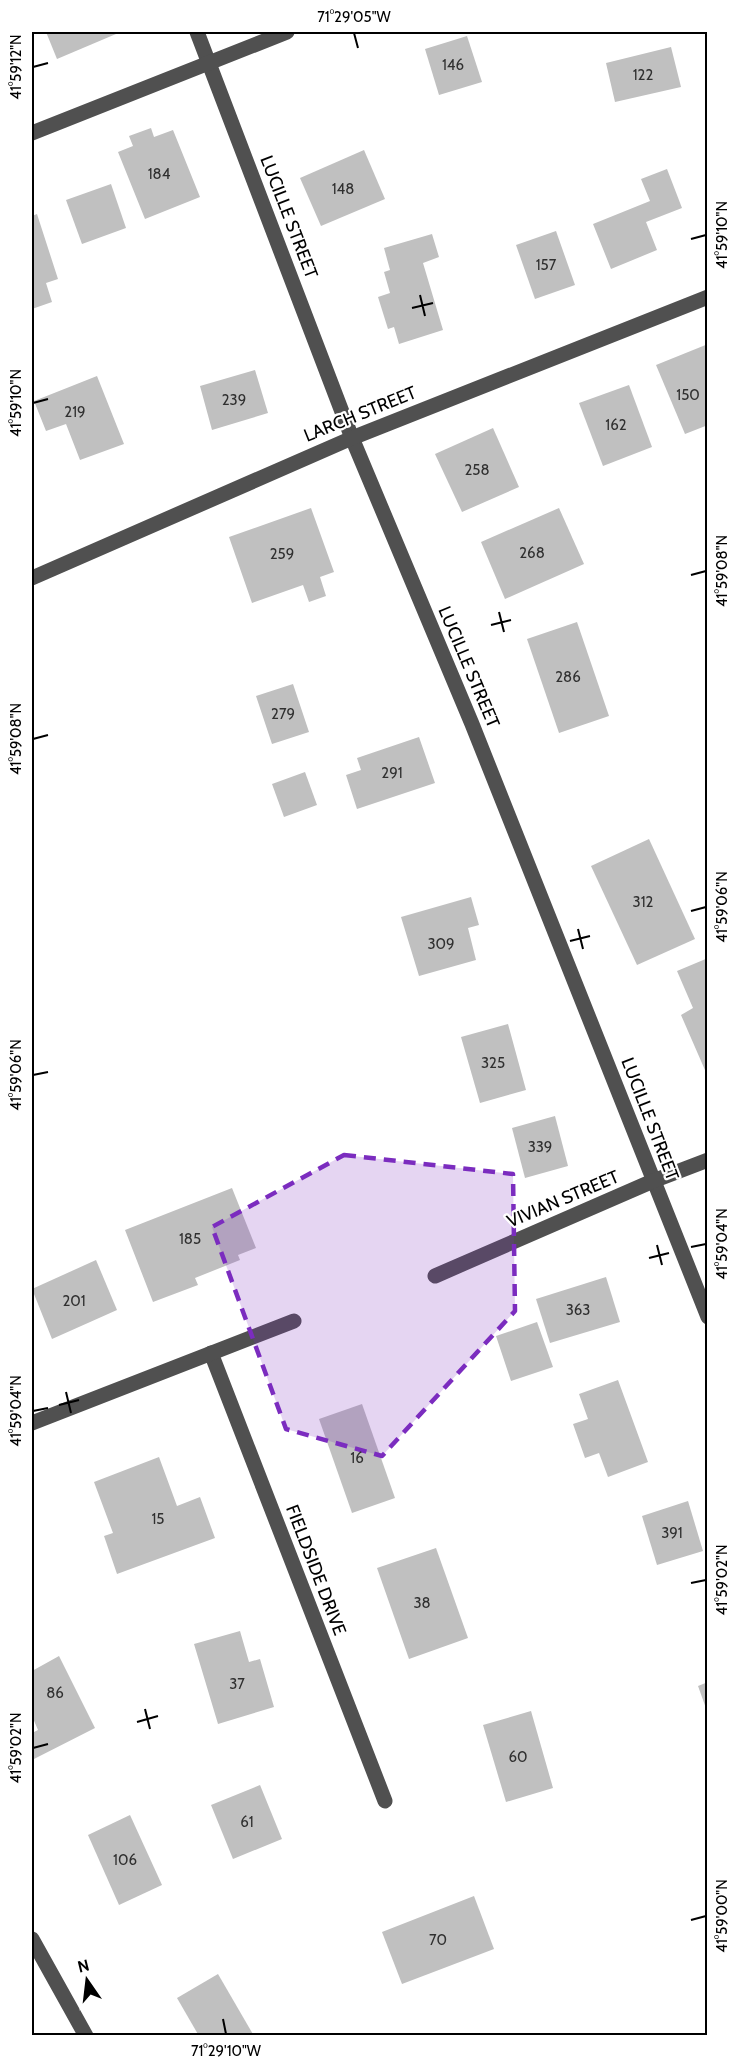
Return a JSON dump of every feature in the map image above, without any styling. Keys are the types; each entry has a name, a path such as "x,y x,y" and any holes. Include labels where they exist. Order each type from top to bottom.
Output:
{"street":[{"name":"LUCILLE STREET","path":"197,32 352,438 472,724 708,1317"},
{"path":"32,133 287,32"},
{"name":"LARCH STREET","path":"32,578 352,438 708,297"},
{"name":"VIVIAN STREET","path":"435,1276 653,1181 708,1160"},
{"path":"32,1423 294,1321"},
{"name":"FIELDSIDE DRIVE","path":"211,1353 385,1801"},
{"path":"32,1939 86,2036"}],"highlighted area":[{"path":"344,1155 513,1174 515,1311 382,1456 286,1429 212,1227"}],"building":[{"path":"46,32 114,32 116,34 57,59"},
{"path":"467,36 482,82 439,95 425,49"},
{"path":"671,47 681,87 615,102 606,63"},
{"path":"151,128 154,137 173,130 200,197 145,219 118,152 133,146 129,136"},
{"path":"364,150 385,199 321,226 300,178"},
{"path":"667,169 682,208 646,222 657,250 611,269 593,224 650,201 641,179"},
{"path":"111,184 126,228 82,244 66,200"},
{"path":"37,214 58,279 46,283 52,302 32,309 32,216"},
{"path":"556,231 575,285 535,299 516,245"},
{"path":"432,234 439,257 423,263 443,330 399,344 394,327 388,329 378,297 390,293 384,272 390,270 384,248"},
{"path":"708,344 708,425 685,434 656,365"},
{"path":"255,370 268,413 212,430 200,386"},
{"path":"97,376 124,444 80,460 66,424 46,431 34,401"},
{"path":"629,385 652,447 603,466 579,403"},
{"path":"493,428 519,487 462,512 435,454"},
{"path":"311,508 334,572 320,577 326,596 309,602 303,585 252,603 229,537"},
{"path":"559,508 584,564 505,599 481,542"},
{"path":"577,622 609,716 559,733 527,639"},
{"path":"293,684 309,732 272,744 256,696"},
{"path":"419,737 435,783 357,809 346,775 361,770 357,758"},
{"path":"305,772 317,805 284,817 272,784"},
{"path":"649,839 695,939 637,965 591,866"},
{"path":"471,897 479,925 468,928 476,960 419,976 401,917"},
{"path":"708,958 708,1077 681,1015 693,1008 677,971"},
{"path":"508,1024 526,1090 480,1103 461,1037"},
{"path":"555,1116 568,1166 525,1178 512,1128"},
{"path":"232,1188 256,1248 238,1255 240,1260 195,1278 198,1285 153,1302 125,1230"},
{"path":"96,1260 117,1310 52,1339 32,1289"},
{"path":"606,1277 620,1322 550,1343 536,1299"},
{"path":"537,1322 553,1367 511,1381 496,1336"},
{"path":"618,1380 648,1462 608,1477 599,1453 585,1458 573,1424 588,1419 579,1394"},
{"path":"362,1404 395,1498 352,1513 319,1419"},
{"path":"159,1457 177,1506 200,1497 215,1538 117,1574 104,1536 113,1533 94,1482"},
{"path":"688,1501 703,1551 657,1565 642,1516"},
{"path":"436,1548 468,1638 409,1659 377,1568"},
{"path":"240,1631 249,1662 260,1659 274,1707 218,1724 194,1644"},
{"path":"59,1656 95,1728 32,1760 32,1733 38,1730 32,1716 32,1671"},
{"path":"708,1682 708,1711 707,1711 698,1686"},
{"path":"531,1711 553,1788 506,1802 483,1725"},
{"path":"260,1785 282,1839 233,1859 211,1805"},
{"path":"130,1815 162,1885 119,1905 88,1835"},
{"path":"474,1896 494,1949 402,1984 382,1932"},
{"path":"218,1974 254,2036 199,2036 177,1998"}]}
